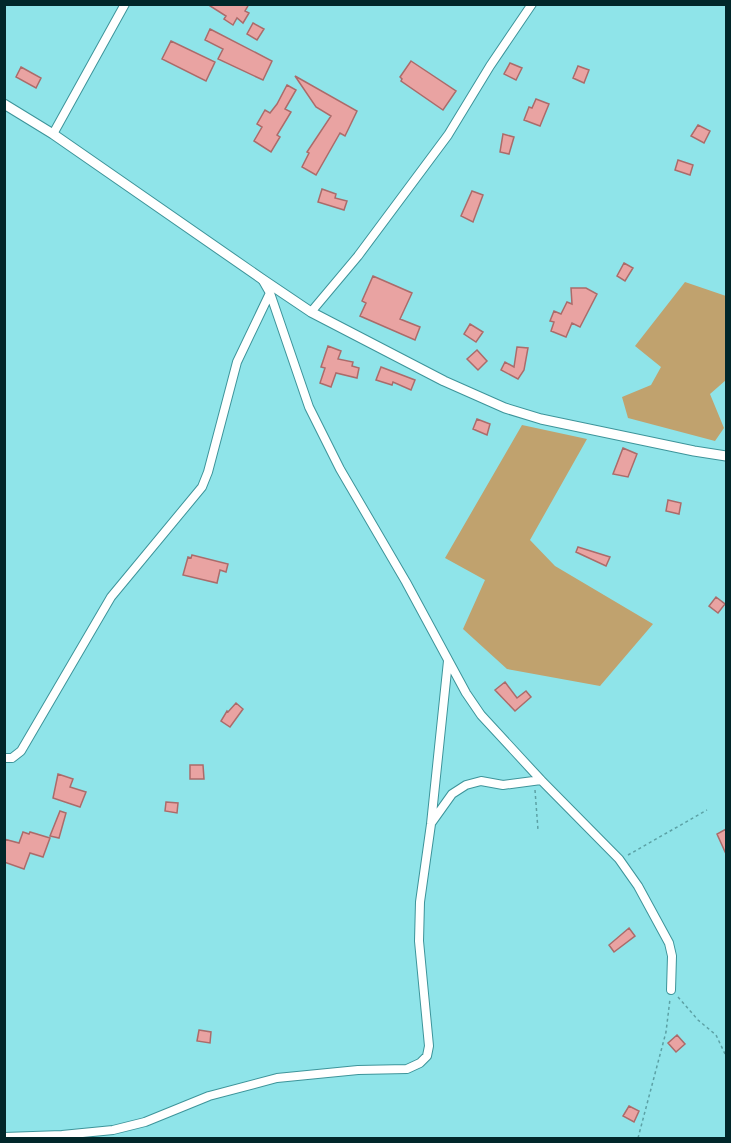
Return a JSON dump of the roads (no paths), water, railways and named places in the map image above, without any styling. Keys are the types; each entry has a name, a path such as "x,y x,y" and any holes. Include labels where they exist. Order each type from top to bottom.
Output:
{"street":[{"path":"53,134 125,4"},
{"path":"311,312 364,247 448,135 490,66 532,4"},
{"path":"4,104 53,134 311,312 444,381 505,408 541,419 726,456"},
{"path":"261,279 270,293 309,407 340,469 406,582 473,705 538,780 619,859 650,906 669,943 672,956 671,990"},
{"path":"4,758 12,758 21,751 111,597 202,487 237,363 270,293"},
{"path":"4,1137 114,1130 145,1122 209,1096 277,1078 358,1070 407,1069 420,1063 427,1056 429,1046 419,941 420,902 431,824 448,661"},
{"path":"431,824 452,794 466,785 481,781 503,785 538,780"}]}
